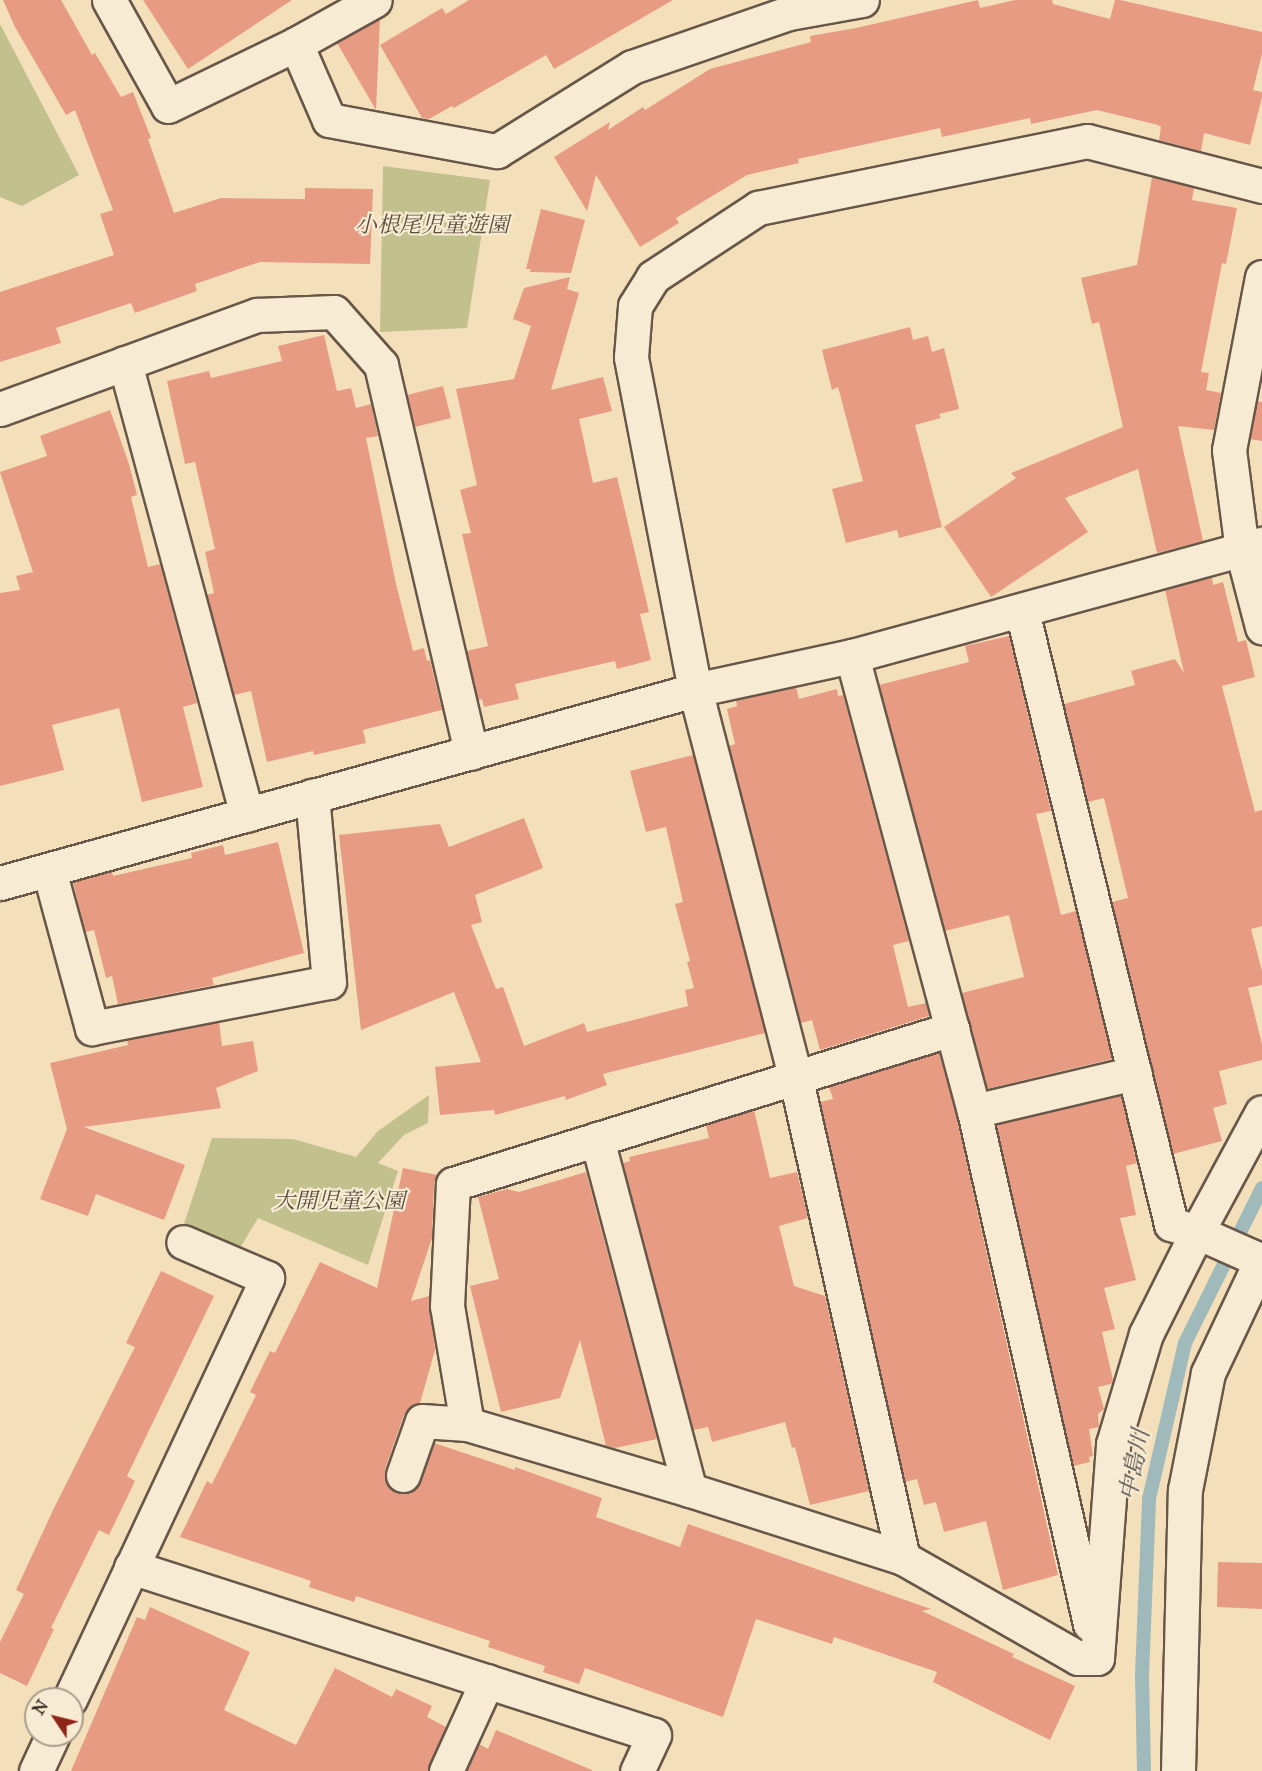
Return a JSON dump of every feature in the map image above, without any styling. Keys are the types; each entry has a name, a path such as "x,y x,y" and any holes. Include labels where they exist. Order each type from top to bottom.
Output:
{"street":[{"path":"109,0 168,106 296,44 375,0"},
{"path":"296,44 329,120 497,151 632,67 789,13 862,0"},
{"path":"903,1558 795,1077 695,690 631,357 635,306 653,277 758,208 1087,141 1262,186"},
{"path":"1262,277 1229,450 1252,547 1262,627"},
{"path":"0,409 257,315 334,312 381,365 471,753"},
{"path":"125,363 247,815"},
{"path":"0,883 695,690 852,656 1252,547"},
{"path":"1022,611 1171,1224 1257,1259 1208,1373 1185,1490 1178,1771"},
{"path":"852,656 974,1111 1097,1658"},
{"path":"49,870 92,1028 329,982 312,796"},
{"path":"467,1424 447,1306 453,1184 952,1029"},
{"path":"974,1111 1135,1073"},
{"path":"1097,1658 1113,1444 1146,1334 1205,1236 1262,1112"},
{"path":"597,1139 690,1490"},
{"path":"75,1687 267,1278 183,1242"},
{"path":"403,1474 422,1421 467,1424 690,1490 903,1558 1078,1658 1097,1658"},
{"path":"131,1567 654,1735 637,1771"},
{"path":"446,1771 487,1681"},
{"path":"36,1771 47,1747"}],"green space":[{"path":"0,24 79,175 22,206 0,197"},
{"name":"小根尾児童遊園","path":"383,166 490,180 467,328 380,332"},
{"name":"大開児童公園","path":"429,1095 428,1123 404,1135 378,1163 398,1171 368,1265 258,1218 240,1248 184,1224 212,1138 293,1139 356,1157 378,1131"}],"building":[{"path":"3,0 61,0 92,55 95,53 121,97 133,92 151,138 148,139 174,213 221,198 305,199 305,188 373,189 370,264 260,262 195,284 197,291 135,313 131,303 56,328 61,343 0,362 0,292 114,255 100,214 113,210 75,110 66,115 15,27"},
{"path":"143,0 292,0 188,69"},
{"path":"469,0 673,0 554,69 546,55 454,108 452,106 429,119 422,118 380,45 442,8 446,14"},
{"path":"978,0 980,8 1015,0 1052,0 1053,4 1110,19 1115,0 1120,0 1262,32 1262,54 1253,90 1262,92 1262,97 1250,145 1204,133 1201,151 1159,140 1161,127 1158,125 1097,110 1031,124 1030,118 942,137 940,128 798,159 799,163 747,175 676,218 679,223 640,247 596,175 587,211 554,157 610,122 608,130 643,107 645,110 710,69 811,42 810,36 856,28"},
{"path":"380,19 376,110 337,43"},
{"path":"1152,177 1194,188 1192,200 1237,208 1226,264 1222,263 1201,372 1209,373 1206,390 1221,393 1214,430 1178,426 1203,541 1157,553 1138,469 1065,498 1088,532 991,597 944,527 1016,478 1011,473 1123,427 1099,322 1092,324 1081,278 1137,265"},
{"path":"541,209 585,220 571,273 530,272 531,269 526,269"},
{"path":"570,277 567,289 579,293 551,390 603,377 612,411 579,419 593,483 617,477 649,612 640,614 651,660 617,669 615,661 515,684 519,699 484,707 482,699 478,700 467,651 488,646 462,534 471,533 460,490 477,485 456,389 514,379 531,326 513,319 524,288"},
{"path":"910,327 913,340 928,336 932,352 944,348 959,409 939,414 941,418 915,425 942,527 899,538 897,530 846,543 832,489 863,481 838,387 832,390 822,350"},
{"path":"324,335 337,391 351,388 356,408 371,404 378,436 366,438 396,584 413,651 424,648 427,661 430,660 442,710 363,730 366,743 314,755 313,751 267,762 251,691 234,695 207,595 214,593 205,552 215,549 195,462 185,464 167,381 209,371 211,378 282,361 278,346"},
{"path":"443,386 451,418 415,427 407,395"},
{"path":"1257,401 1262,402 1262,441 1250,439"},
{"path":"110,410 137,495 131,497 148,567 160,564 197,703 183,707 203,787 142,802 119,708 52,725 64,770 0,786 0,593 20,590 16,576 33,572 0,472 47,456 40,436"},
{"path":"1212,577 1213,585 1223,582 1238,642 1246,640 1255,677 1222,686 1255,812 1262,810 1262,926 1251,929 1262,971 1262,985 1248,988 1262,1044 1262,1060 1219,1071 1227,1104 1213,1108 1222,1141 1173,1154 1112,902 1128,898 1104,798 1088,802 1064,704 1135,685 1131,671 1175,659 1184,673 1165,590"},
{"path":"1009,636 1051,811 1036,814 1061,915 1076,911 1112,1059 987,1089 962,993 1024,977 1009,915 945,931 879,685 969,662 965,646"},
{"path":"796,687 799,699 837,689 838,696 843,695 909,941 893,945 908,1007 926,1003 929,1016 820,1050 812,1020 801,1023 729,746 735,744 727,709 737,706 736,700"},
{"path":"693,755 765,1033 603,1074 607,1085 566,1100 565,1096 495,1115 494,1110 440,1115 435,1067 481,1062 454,992 361,1030 339,835 440,824 449,847 524,818 543,868 475,895 482,922 471,925 496,989 503,987 524,1046 584,1023 587,1032 688,1006 685,990 694,988 687,962 690,961 675,904 683,902 666,827 646,832 630,771"},
{"path":"278,842 304,953 212,978 214,985 118,1004 112,976 106,978 94,930 85,932 73,882 112,871 113,876 192,858 191,853 223,845 225,855"},
{"path":"219,1022 222,1046 253,1041 258,1071 216,1088 221,1108 84,1127 185,1165 164,1220 96,1194 88,1216 40,1199 67,1129 50,1063 128,1045 127,1040"},
{"path":"939,1053 956,1115 1058,1575 1003,1590 986,1521 944,1532 936,1502 924,1505 917,1479 905,1482 820,1102 833,1099 829,1087"},
{"path":"1121,1096 1137,1163 1126,1166 1136,1215 1120,1218 1136,1280 1104,1288 1115,1329 1102,1332 1113,1380 1111,1384 1098,1387 1104,1409 1098,1414 1099,1427 1089,1429 1093,1456 1089,1457 1090,1462 1073,1466 996,1125"},
{"path":"754,1110 770,1178 797,1172 808,1218 779,1226 794,1286 825,1296 869,1491 810,1505 795,1447 792,1448 785,1422 712,1442 708,1427 693,1430 623,1163 630,1161 629,1157 709,1138 706,1125"},
{"path":"403,1168 437,1175 434,1183 432,1238 411,1301 429,1296 435,1350 420,1403 411,1406 404,1415 385,1469 385,1479 389,1488 397,1493 406,1493 416,1489 434,1443 515,1470 515,1467 602,1498 596,1517 680,1547 688,1524 931,1609 922,1611 1014,1654 1012,1657 1075,1686 1050,1740 933,1682 937,1672 834,1637 832,1644 756,1619 723,1717 585,1668 579,1684 543,1672 545,1666 488,1647 490,1641 356,1596 354,1602 309,1587 311,1581 180,1537 207,1481 212,1484 256,1395 250,1392 270,1351 275,1353 320,1262 377,1288"},
{"path":"586,1172 657,1439 615,1448 606,1446 580,1340 560,1398 501,1412 470,1286 499,1279 478,1197 507,1189 519,1192"},
{"path":"161,1271 214,1296 127,1476 135,1481 109,1535 99,1530 51,1628 54,1629 27,1686 0,1673 0,1642 24,1594 16,1590 54,1508 135,1347 126,1343"},
{"path":"1218,1562 1262,1563 1262,1609 1217,1607"},
{"path":"150,1607 250,1652 224,1710 296,1745 335,1668 392,1697 396,1689 432,1706 427,1717 446,1727 428,1771 71,1771 81,1747 84,1747 84,1741 137,1617 145,1620"},
{"path":"496,1730 592,1771 467,1771 479,1744 488,1749"}],"waterway":[{"name":"中島川","path":"1144,1771 1142,1675 1149,1499 1185,1343 1262,1188"}]}
